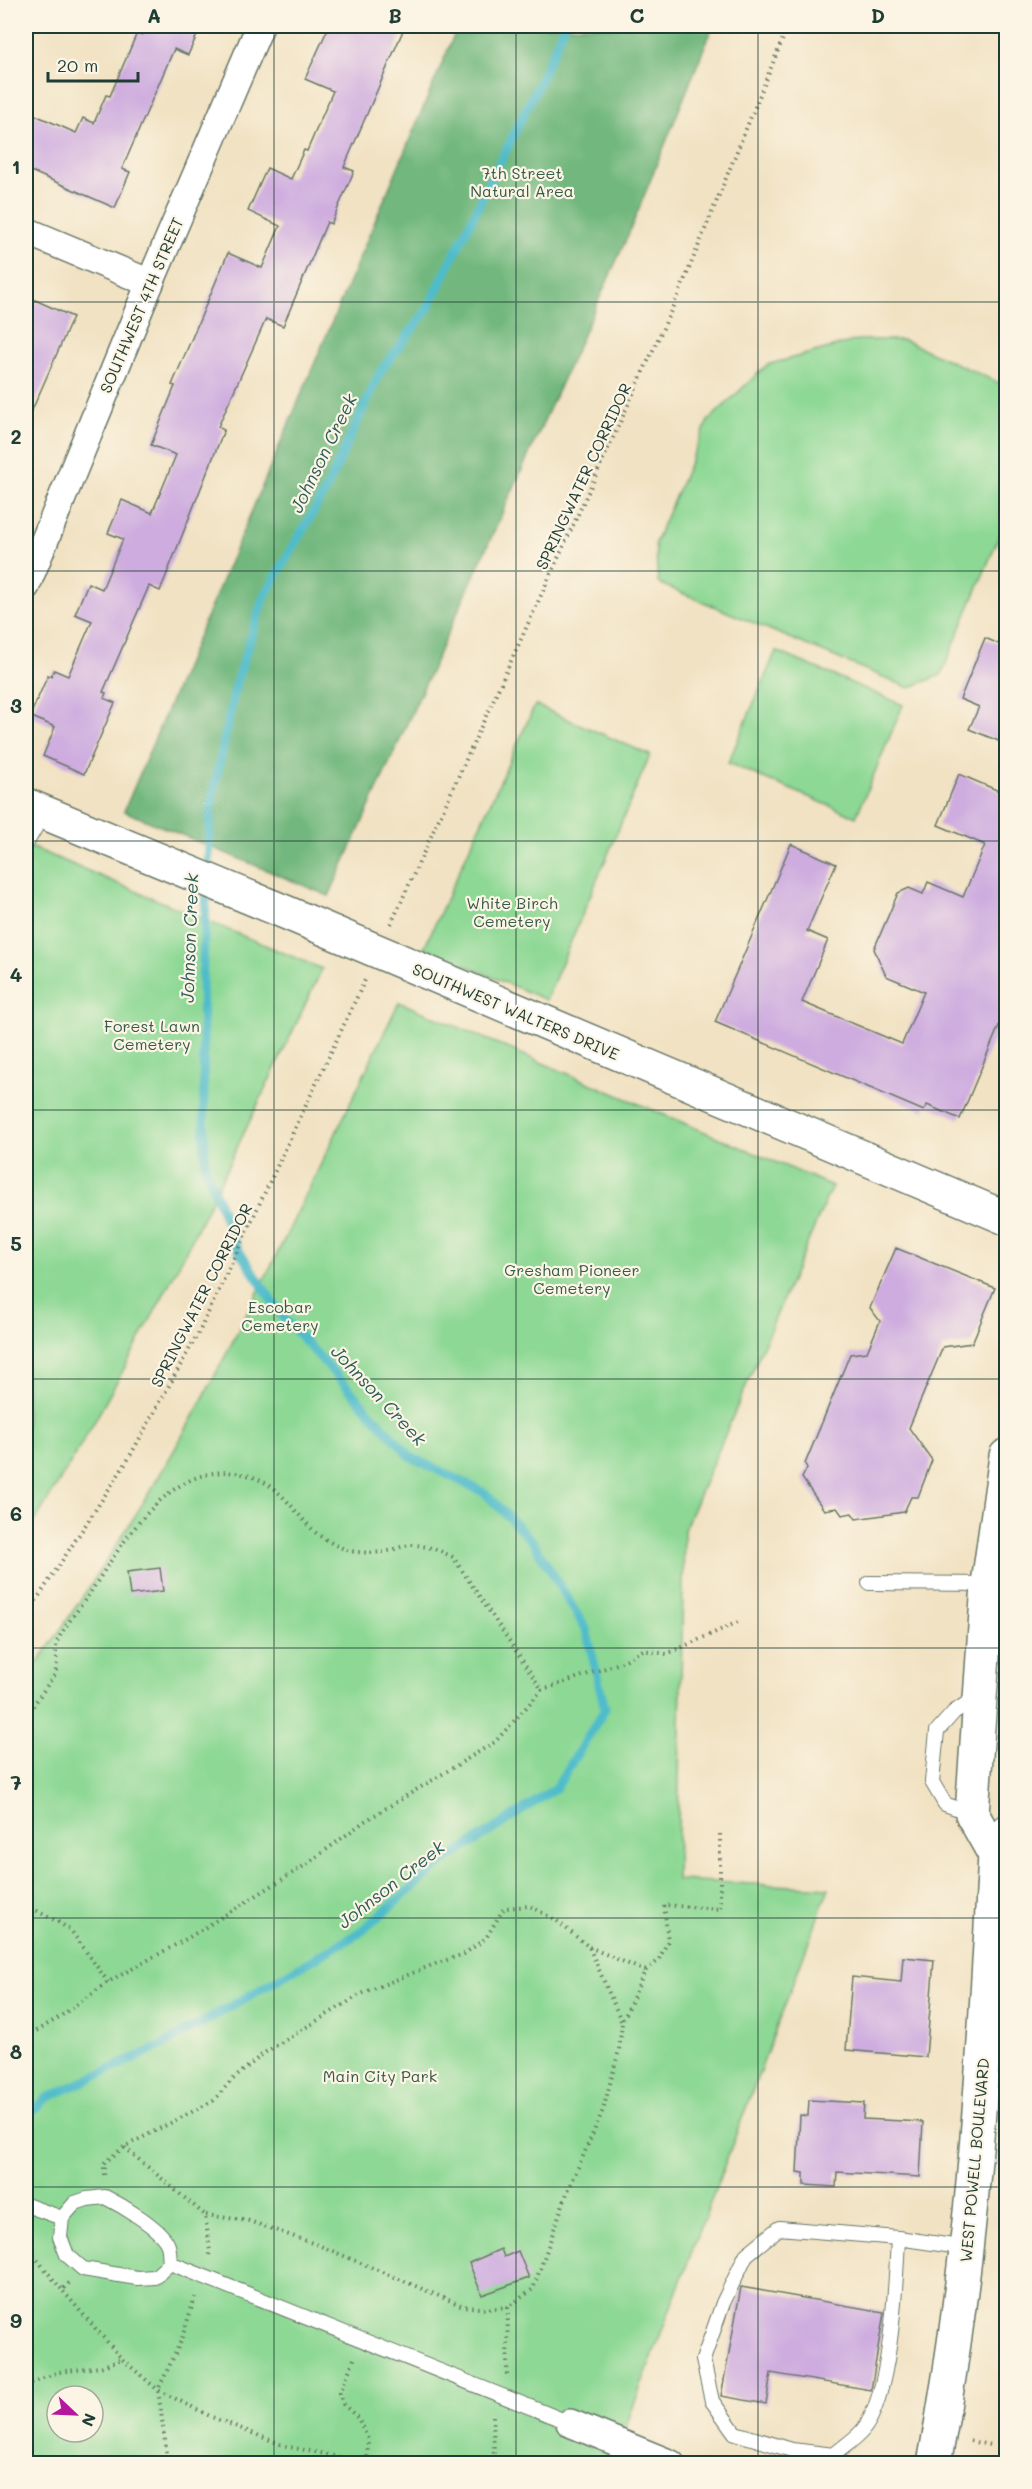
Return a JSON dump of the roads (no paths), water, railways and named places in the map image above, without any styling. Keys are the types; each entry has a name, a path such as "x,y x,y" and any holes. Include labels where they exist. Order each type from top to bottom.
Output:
{"main road":[{"name":"SOUTHWEST WALTERS DRIVE","path":"34,808 1006,1218"},
{"name":"WEST POWELL BOULEVARD","path":"934,2463 956,2340 982,2097 997,2002 1001,1843 972,1814 988,1584 1006,1456"}],"street":[{"name":"SOUTHWEST 4TH STREET","path":"26,584 150,283 260,26"},
{"path":"26,231 150,283"},
{"path":"570,2423 670,2463"}],"lane":[{"path":"26,844 34,808"},
{"path":"869,1583 988,1584"},
{"path":"105,2197 126,2207 168,2244 170,2263 154,2277 137,2278 82,2269 67,2255 60,2237 62,2218 75,2203 105,2197"},
{"path":"26,2205 62,2218"},
{"path":"898,2238 896,2298 879,2400 863,2430 834,2455 790,2457 735,2433 712,2401 704,2360 723,2303 746,2255 779,2228 898,2238 967,2248"},
{"path":"170,2263 570,2423"}],"waterway":[{"name":"Johnson Creek","path":"26,2117 47,2098 161,2046 359,1933 439,1865 556,1788 605,1709 586,1629 533,1542 485,1493 411,1457 282,1316 236,1246 205,1167 202,981 211,805 236,683 263,599 327,488 380,372 427,310 540,81 564,26"}],"park label":[{"name":"7th Street Natural Area","path":"522,181"},
{"name":"White Birch Cemetery","path":"512,911"},
{"name":"Forest Lawn Cemetery","path":"152,1034"},
{"name":"Gresham Pioneer Cemetery","path":"572,1278"},
{"name":"Escobar Cemetery","path":"280,1315"},
{"name":"Main City Park","path":"380,2075"}]}
